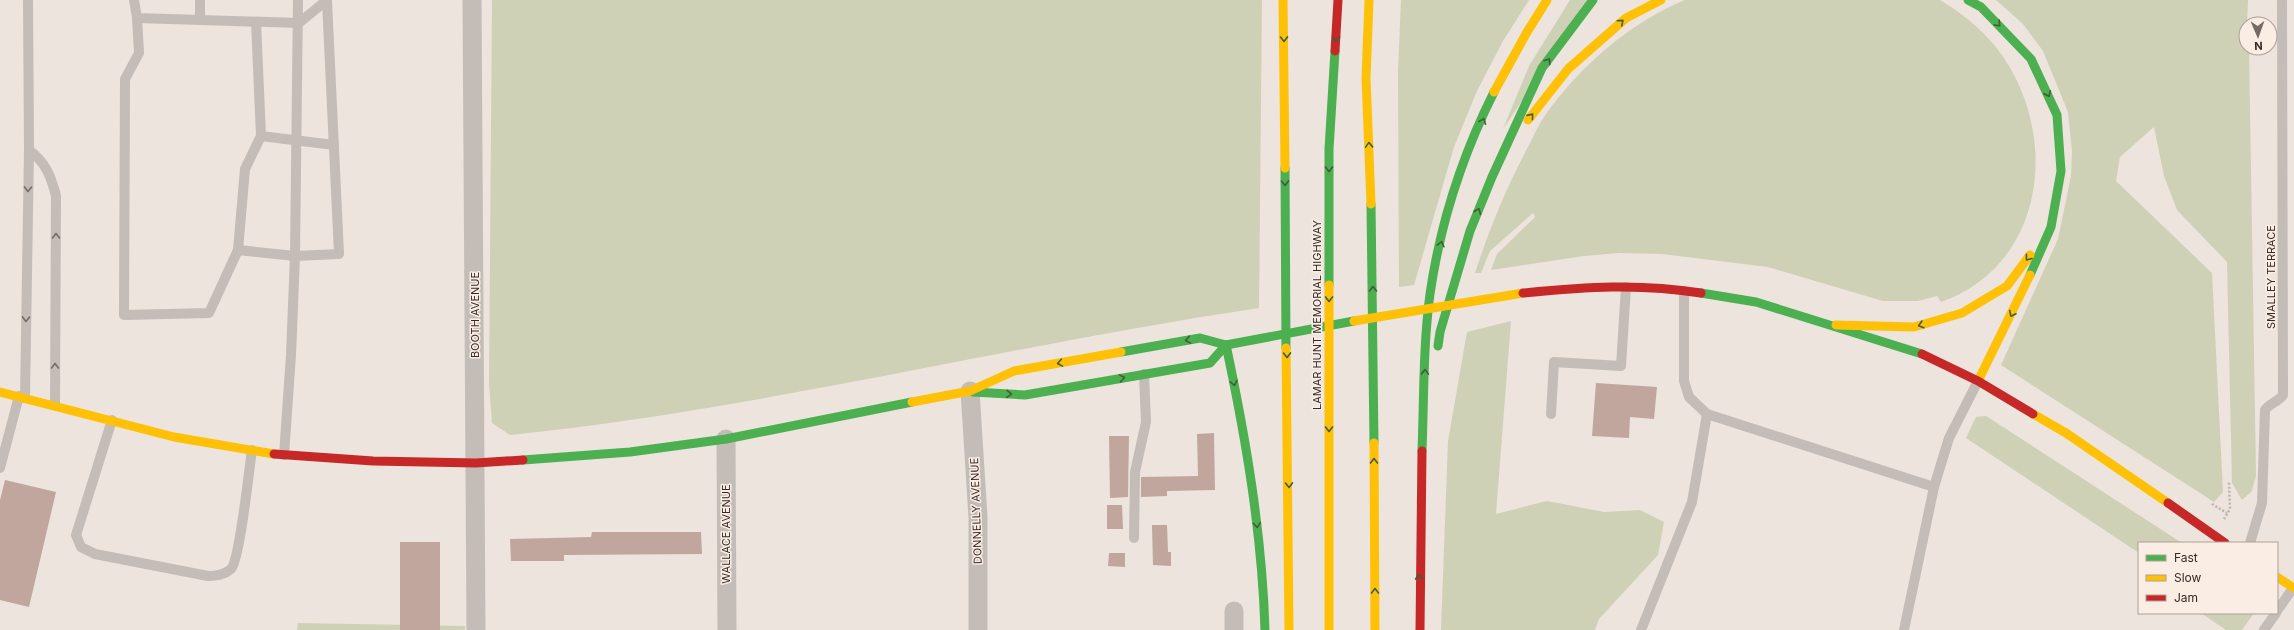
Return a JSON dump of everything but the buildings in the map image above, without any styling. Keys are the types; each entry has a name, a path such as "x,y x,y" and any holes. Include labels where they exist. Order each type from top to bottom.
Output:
{"main road":[{"path":"1283,0 1289,630"},
{"name":"LAMAR HUNT MEMORIAL HIGHWAY","path":"1329,630 1330,149 1338,0"},
{"path":"1369,0 1366,78 1373,252 1375,630"},
{"path":"1420,630 1422,467 1427,336 1432,279 1445,225 1463,169 1489,105 1517,49 1547,0"},
{"path":"1437,354 1440,332 1470,231 1507,146 1542,68 1568,30 1593,0"},
{"path":"1507,146 1568,70 1626,18 1661,0"},
{"path":"1968,0 1981,7 2031,59 2058,114 2061,171 2051,227 2026,285 1978,382"},
{"path":"1836,325 1914,328 1962,313 2007,286 2051,227"},
{"path":"0,392 174,437 284,455 373,461 476,463 630,452 726,438 970,391 1014,371 1200,338 1226,345 1250,339 1522,293 1600,286 1626,287 1684,291 1756,302 1836,325 1917,352 1978,382 2066,434 2224,542"},
{"path":"970,391 1025,395 1210,363 1226,345"},
{"path":"1226,345 1254,484 1265,630"},
{"path":"1422,467 1434,377"},
{"path":"2278,578 2294,588"}],"street":[{"name":"BOOTH AVENUE","path":"472,0 476,630"},
{"name":"DONNELLY AVENUE","path":"970,391 978,517 978,630"},
{"name":"WALLACE AVENUE","path":"726,438 727,630"},
{"path":"1234,611 1234,630"}],"lane":[{"path":"0,468 22,397 29,150 28,0"},
{"path":"134,0 137,18 139,53 125,79 124,315 210,313 238,250 245,169 261,136 256,22"},
{"path":"200,0 200,20"},
{"path":"284,455 291,355 295,256 298,0"},
{"path":"137,18 298,23 327,0"},
{"path":"238,250 295,256 339,254 327,0"},
{"name":"SMALLEY TERRACE","path":"2250,542 2262,503 2265,410 2269,404 2279,400 2283,395 2282,0"},
{"path":"261,136 334,145"},
{"path":"29,150 39,157 50,172 56,196 55,405"},
{"path":"1551,414 1554,362 1621,366 1626,287"},
{"path":"1684,291 1684,381 1689,397 1707,414 1934,487"},
{"path":"1134,538 1135,472 1146,422 1144,374"},
{"path":"1904,630 1934,487 1948,438 1978,382"},
{"path":"1641,630 1692,502 1707,414"},
{"path":"112,420 76,535 81,547 95,554 208,576 220,576 232,568 238,547 252,450"},
{"path":"2278,609 2294,588"},
{"path":"2264,630 2275,614"}],"path":[{"path":"2214,535 2230,509 2229,482"},
{"path":"2212,504 2227,513"}],"green space":[{"path":"492,0 1262,0 1259,308 1165,323 792,393 698,409 604,424 510,435 492,423 489,384"},
{"path":"1401,0 1529,0 1503,41 1477,91 1454,147 1414,285 1399,287 1398,72"},
{"path":"1570,0 1590,0 1503,129 1529,66"},
{"path":"1685,0 1940,0 1967,19 1991,41 2004,58 2022,91 2032,126 2036,163 2032,198 2021,231 2002,260 1975,285 1941,302 1937,296 1918,301 1883,301 1768,267 1662,254 1619,253 1584,256 1491,270 1497,254 1535,217 1533,213 1490,251 1481,273 1475,273 1492,225 1512,178 1544,117 1572,81 1606,49 1644,21"},
{"path":"1996,0 2248,0 2247,16 2238,16 2238,56 2249,56 2256,475 2252,491 2242,500 2232,483 2227,262 2177,210 2164,176 2154,127 2120,157 2116,181 2212,273 2223,492 2214,502 2001,365 2058,239 2071,176 2072,152 2068,112 2043,51 2023,24"},
{"path":"1511,321 1496,514 1547,501 1604,512 1640,510 1664,522 1658,555 1599,619 1595,630 1441,630 1448,441 1467,332"},
{"path":"1986,416 2180,542 2138,542 2138,552 1966,438 1976,417"},
{"path":"2202,614 2253,614 2242,630 2226,630"},
{"path":"298,623 465,626 465,630 297,630"}],"traffic: fast":[{"path":"1438,346 1440,332 1470,231 1492,177 1542,68 1593,0"},
{"path":"1968,0 1981,7 2031,59 2057,115 2061,171 2051,227 2030,275"},
{"path":"1329,285 1329,149 1335,51"},
{"path":"1422,451 1426,333 1434,268 1446,216 1454,190 1472,140 1494,92"},
{"path":"1285,168 1286,348"},
{"path":"1371,204 1374,443"},
{"path":"1701,293 1756,302 1922,354"},
{"path":"1121,352 1200,338 1226,345 1354,321"},
{"path":"973,392 1025,395 1210,363 1226,345"},
{"path":"1226,345 1240,416 1257,522 1265,630"},
{"path":"523,460 630,452 726,439 912,402"}],"traffic: slow":[{"path":"1283,0 1285,168"},
{"path":"1369,0 1366,78 1371,204"},
{"path":"1494,92 1527,32 1547,0"},
{"path":"1528,120 1568,69 1626,18 1661,0"},
{"path":"1836,325 1914,327 1962,313 2007,286 2030,255"},
{"path":"1978,381 2030,275"},
{"path":"1329,285 1329,630"},
{"path":"1354,321 1523,293"},
{"path":"1286,348 1289,630"},
{"path":"912,402 970,391 1014,371 1121,352"},
{"path":"0,392 174,437 274,454"},
{"path":"2033,414 2066,433 2168,503"},
{"path":"1374,443 1375,630"},
{"path":"2278,578 2294,588"}],"traffic: jam":[{"path":"1335,51 1338,0"},
{"path":"1523,293 1612,287 1655,288 1701,293"},
{"path":"1922,354 1978,381 2033,414"},
{"path":"1420,630 1422,451"},
{"path":"274,454 373,461 476,463 523,460"},
{"path":"2168,503 2224,542"}]}
